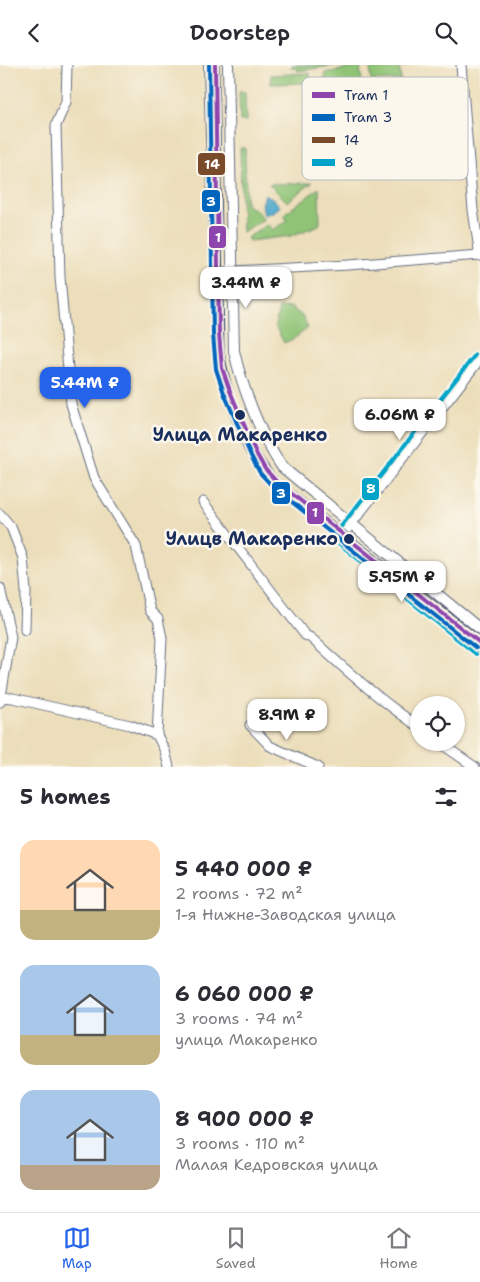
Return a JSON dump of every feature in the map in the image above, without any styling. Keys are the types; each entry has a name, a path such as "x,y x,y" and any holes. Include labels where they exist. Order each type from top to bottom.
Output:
{"main road":[{"path":"209,65 217,354 221,376 250,451 258,466 270,480 480,649"},
{"path":"228,65 234,351 239,374 270,450 282,467 480,629"}],"street":[{"path":"67,65 66,102 56,125 60,277 71,404 94,478 136,546 150,611 158,619 162,638 157,735 165,751 169,767"},
{"path":"233,271 480,256 473,210 468,150"},
{"path":"341,537 350,522 480,359"},
{"path":"203,502 305,635 311,638 384,702 410,721"},
{"path":"0,514 11,527 23,559 26,591 25,630"},
{"path":"0,588 11,637 0,699 13,698 130,725 157,735"},
{"path":"250,725 270,746 318,767"},
{"path":"452,751 475,767"}],"green space":[{"path":"292,65 340,65 298,71 297,68 292,68"},
{"path":"370,65 399,65 401,77 371,77"},
{"path":"360,66 361,77 325,77 325,73"},
{"path":"310,73 310,77 302,77 302,83 271,84 271,75"},
{"path":"239,92 245,92 246,121 240,121"},
{"path":"240,148 245,148 246,205 256,210 264,219 242,232"},
{"path":"313,182 287,202 269,184 309,183"},
{"path":"319,188 319,225 291,236 249,241 247,238 268,224 273,230 287,220 284,214"},
{"path":"291,307 303,317 308,328 295,338 284,343 275,326 279,308"}],"water":[{"path":"265,194 274,199 280,207 264,215 262,204"}],"tram line":[{"name":"3","path":"209,65 213,334 216,369 224,393 251,456 260,473 273,487 476,648"},
{"name":"1","path":"215,65 219,334 222,368 256,453 265,469 277,482 480,643"},
{"path":"219,65 224,350 236,400 251,436 269,467 279,479 480,636"}],"transit line":[{"name":"14","path":"209,65 217,354 224,387 243,436 260,467 270,480 480,649"},
{"name":"8","path":"475,355 336,533 335,537 337,542 476,654"}],"place":[{"name":"Улица Макаренко","path":"240,415"},
{"name":"Улицв Макаренко","path":"349,539"}]}
